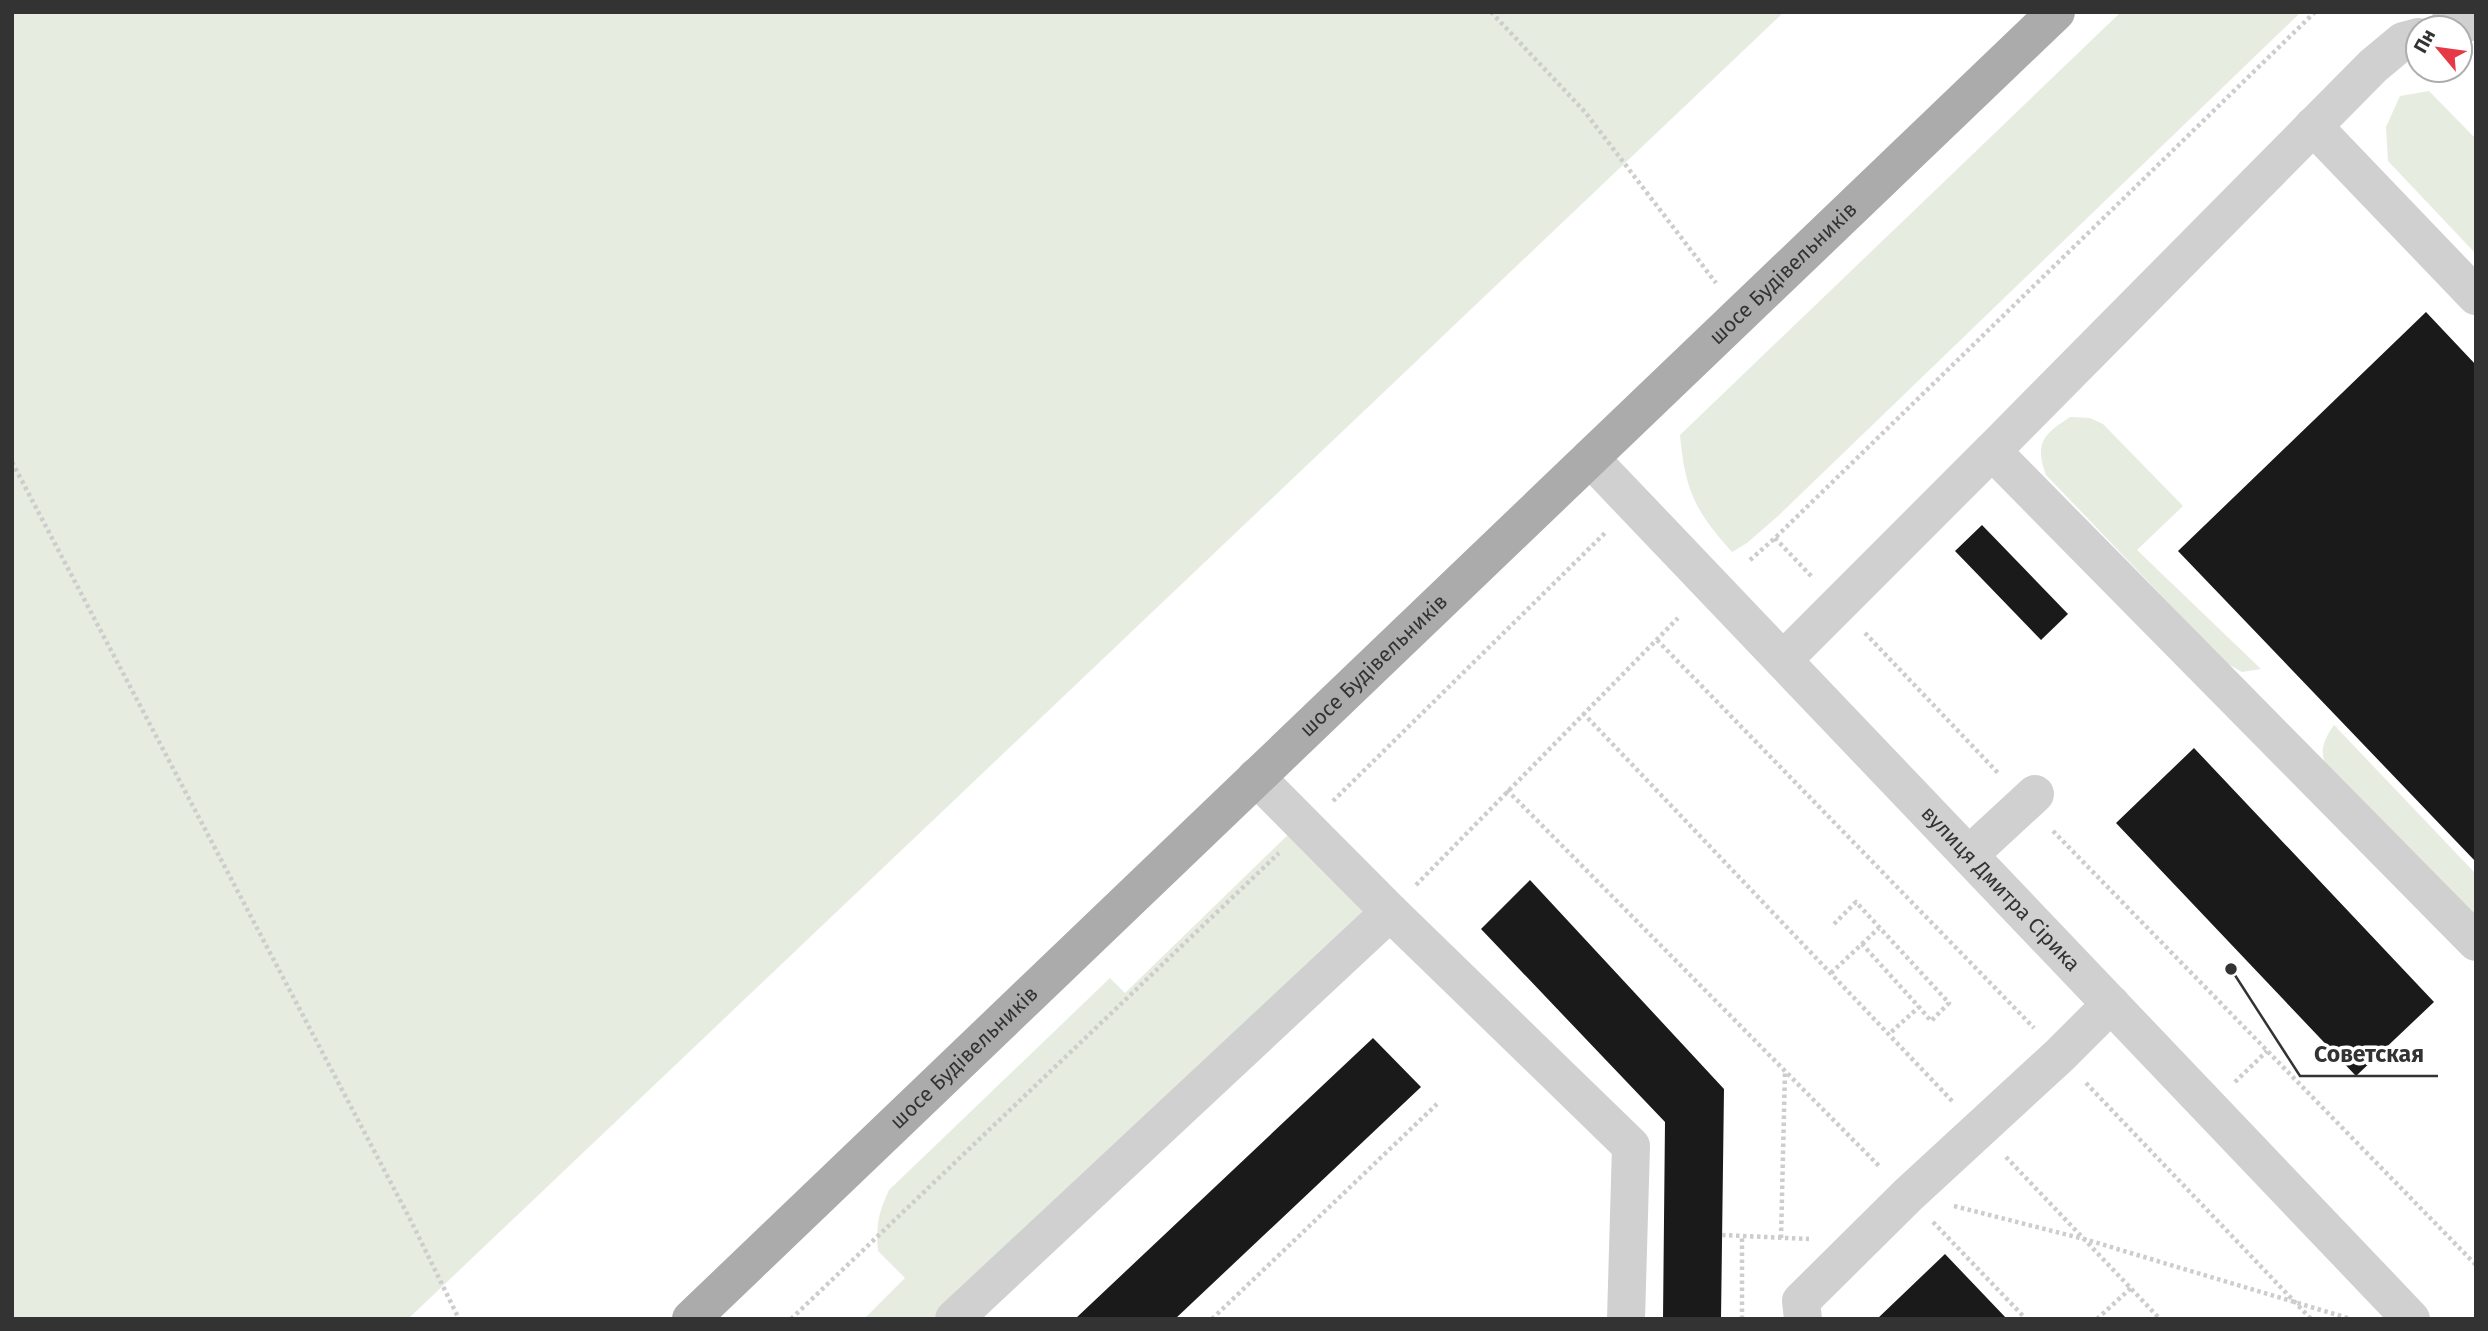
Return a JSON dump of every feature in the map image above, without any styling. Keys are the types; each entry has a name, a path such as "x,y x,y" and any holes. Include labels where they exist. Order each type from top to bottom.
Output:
{"main road":[{"name":"шосе Будівельників","path":"691,1319 2056,12"}],"street":[{"path":"1783,660 2373,66 2404,41"},
{"path":"2313,126 2476,296"},
{"path":"1992,451 2476,942"},
{"name":"вулиця Дмитра Сірика","path":"1590,458 2411,1319"},
{"path":"1256,777 1390,912 1631,1146 1626,1319"},
{"path":"1969,855 2031,798"},
{"path":"954,1319 1390,912"},
{"path":"1802,1319 1801,1301 1908,1195 2060,1055 2111,1004"}],"path":[{"path":"1491,12 1585,112 1740,315"},
{"path":"1750,560 2315,12"},
{"path":"12,462 411,1221 459,1319"},
{"path":"791,1319 1306,827 1634,504"},
{"path":"1775,538 1838,605 2031,798 2476,1265"},
{"path":"1390,912 1678,618"},
{"path":"1657,640 2312,1319"},
{"path":"1583,713 2160,1319"},
{"path":"1507,790 1908,1195 2026,1319"},
{"path":"1834,924 1856,902 1949,1003 1931,1021 1862,944"},
{"path":"1831,973 1879,928"},
{"path":"1889,1034 1919,1007"},
{"path":"1781,1238 1785,1070"},
{"path":"1213,1319 1437,1104"},
{"path":"1908,1195 2084,1239 2351,1319"},
{"path":"1742,1236 1742,1319"},
{"path":"2097,1319 2131,1288"}],"shaded area":[{"path":"12,12 1784,12 408,1319 12,1319"},
{"path":"2121,12 2301,12 1778,516 1747,543 1732,552 1709,524 1694,499 1685,471 1680,435"},
{"path":"2429,91 2476,139 2476,254 2388,161 2386,127 2400,96"},
{"path":"2070,417 2090,418 2103,424 2183,506 2137,550 2261,669 2242,672 2226,663 2046,475 2041,447 2048,434"},
{"path":"2334,725 2476,874 2476,916 2327,768 2323,746"},
{"path":"1295,828 1372,906 932,1319 864,1319 905,1278 878,1251 879,1220 889,1190 1110,978 1125,993"}],"building":[{"path":"2426,312 2476,365 2476,862 2178,551"},
{"path":"1982,525 2068,614 2041,640 1955,551"},
{"path":"2194,748 2434,1002 2356,1076 2116,823"},
{"path":"1530,880 1724,1089 1721,1319 1663,1319 1665,1122 1481,929"},
{"path":"1373,1038 1421,1087 1175,1319 1075,1319"},
{"path":"1945,1254 2007,1319 1877,1319"}],"place":[{"name":"Советская","path":"2231,969"}]}
